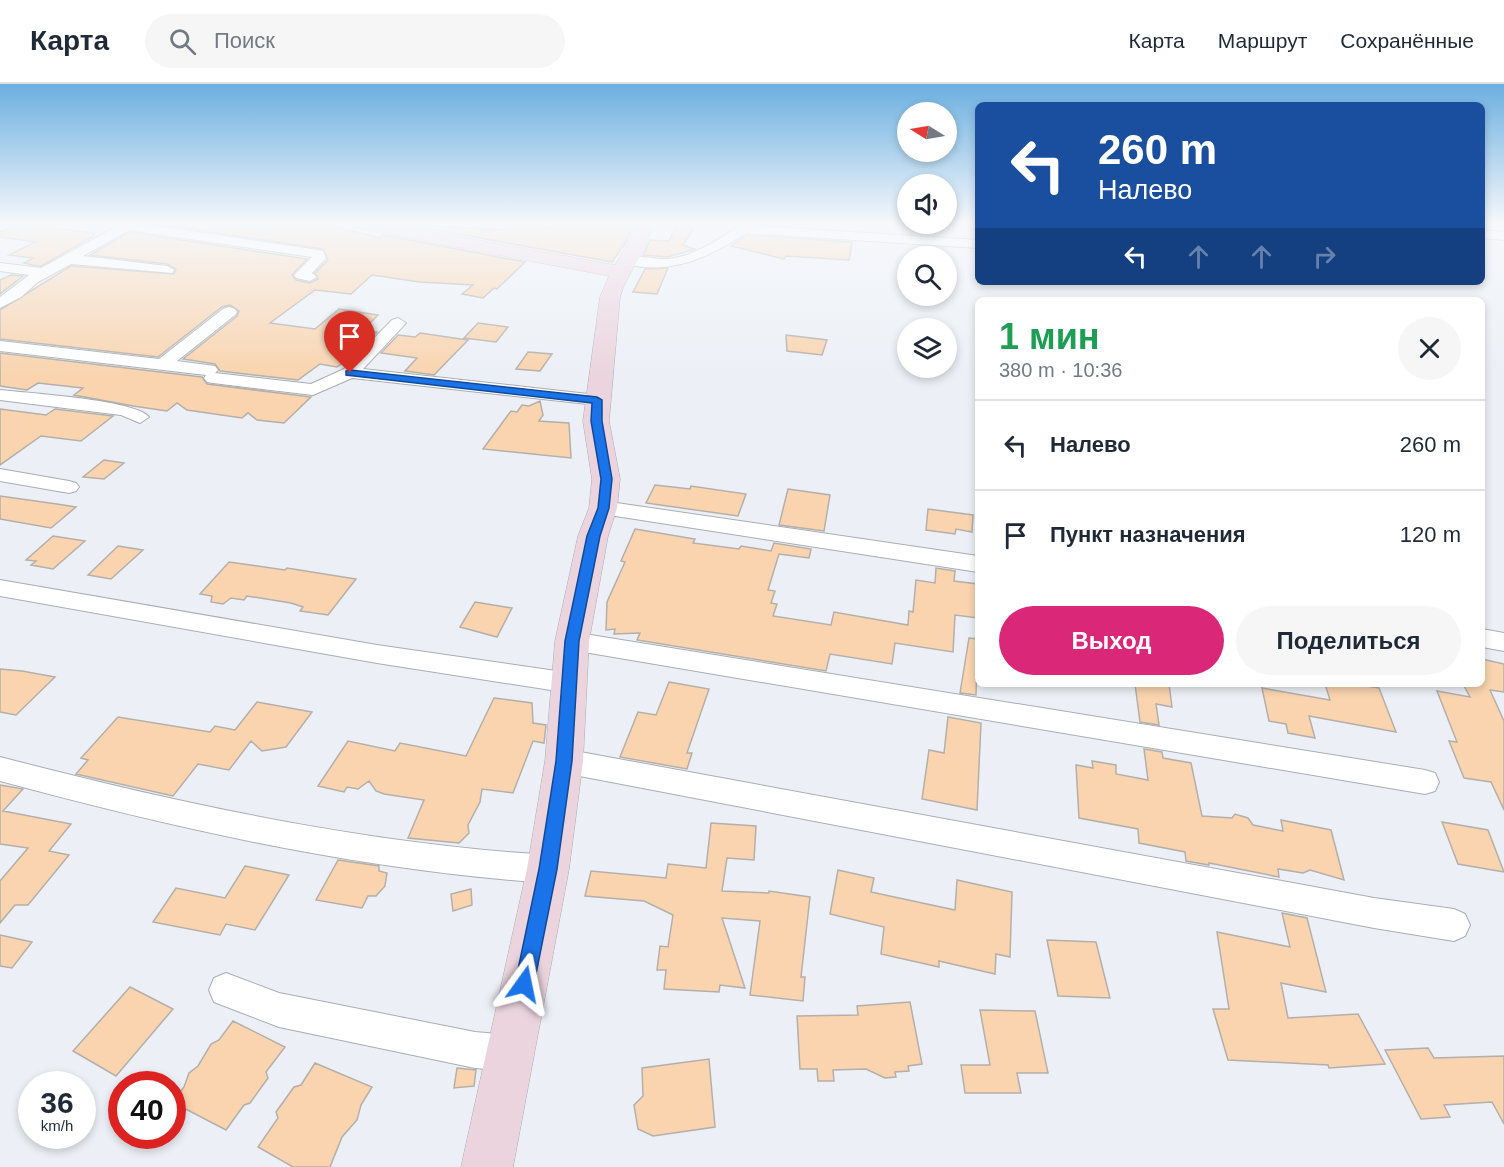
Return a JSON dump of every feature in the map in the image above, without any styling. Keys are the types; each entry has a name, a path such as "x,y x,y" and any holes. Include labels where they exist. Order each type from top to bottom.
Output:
{"street":[{"path":"0,303 43,274"},
{"path":"303,274 301,275 310,277"},
{"path":"487,1167 548,869 564,761 572,641 593,536 603,508 606,479 596,421 597,400 610,297 613,283 620,274"},
{"path":"161,366 229,312"},
{"path":"0,346 161,366 313,390 350,373 398,323"},
{"path":"350,373 597,400"},
{"path":"0,395 125,410 140,417"},
{"path":"0,475 69,487"},
{"path":"603,508 975,564"},
{"path":"0,588 376,654 570,683"},
{"path":"1485,639 1504,642"},
{"path":"572,641 1425,782"},
{"path":"564,761 1374,913 1454,925"},
{"path":"0,769 103,797 355,848 502,867 548,869"},
{"path":"226,990 279,1010 475,1050 510,1053"}],"building":[{"path":"59,274 293,274 292,275 296,280 310,283 318,279 315,274 513,274 497,289 494,288 483,298 462,294 473,285 420,282 372,275 351,294 315,290 270,323 315,329 339,309 378,315 363,330 377,332 360,350 337,367 320,364 298,380 220,371 215,364 183,359 237,316 239,311 230,305 222,307 158,357 0,339 0,310"},
{"path":"643,274 666,274 657,294 633,292"},
{"path":"11,275 23,276 0,294 0,280"},
{"path":"478,323 508,327 496,342 464,338"},
{"path":"420,333 468,340 434,375 405,371 417,358 381,353 398,335 415,337"},
{"path":"786,335 827,340 822,355 787,351"},
{"path":"528,352 552,354 540,371 516,369"},
{"path":"0,353 202,377 207,384 311,397 284,423 257,420 248,413 242,418 187,410 177,403 167,411 74,395 83,388 38,383 27,390 0,386"},
{"path":"540,401 543,415 539,421 569,423 571,458 483,449 511,411 517,412 522,405 529,406"},
{"path":"0,409 46,415 55,409 113,416 81,441 41,436 0,465"},
{"path":"104,460 124,463 104,479 83,477"},
{"path":"655,485 690,489 691,486 746,494 738,516 646,503"},
{"path":"788,489 830,495 824,531 779,525"},
{"path":"0,496 76,507 51,528 0,519"},
{"path":"928,509 973,515 972,532 956,529 955,534 926,530"},
{"path":"635,529 695,539 693,543 739,549 741,546 771,551 774,543 811,549 809,558 779,554 768,590 775,591 771,603 777,604 773,616 831,625 834,612 908,625 909,611 913,612 916,580 935,583 936,568 955,571 954,581 975,584 975,618 955,615 953,652 895,643 892,664 830,654 826,671 637,640 640,633 614,634 615,629 606,630 607,602 625,562 621,561"},
{"path":"53,536 85,541 53,569 31,565 36,561 26,560"},
{"path":"118,546 143,550 111,579 88,575"},
{"path":"229,562 356,579 328,615 300,611 303,607 291,603 247,596 244,600 231,598 223,604 211,602 212,596 200,594"},
{"path":"475,602 512,608 497,637 460,627"},
{"path":"969,638 975,639 976,695 960,693"},
{"path":"1485,660 1504,664 1504,692 1490,690 1504,721 1504,810 1491,782 1464,778 1449,741 1457,742 1437,691 1470,697 1465,687 1485,687"},
{"path":"0,669 55,677 16,715 0,712"},
{"path":"669,682 709,689 687,753 692,753 687,769 620,757 638,712 656,715"},
{"path":"1135,687 1169,687 1172,707 1156,704 1159,725 1140,722"},
{"path":"1326,687 1379,688 1396,732 1309,716 1315,738 1288,733 1286,724 1269,721 1262,688 1330,700"},
{"path":"494,698 532,703 533,723 546,725 544,743 533,741 513,793 482,789 480,802 468,825 469,833 459,843 408,838 424,800 384,794 376,791 369,781 358,789 347,787 344,792 318,786 348,741 395,751 400,743 466,756"},
{"path":"257,702 312,712 286,747 262,751 251,741 229,770 198,764 173,796 76,774 88,760 81,758 118,717 210,732 215,726 235,730"},
{"path":"948,717 981,723 977,810 922,799 929,750 944,753"},
{"path":"1144,749 1162,752 1163,758 1191,763 1202,816 1232,818 1235,814 1248,818 1253,825 1283,831 1281,820 1331,830 1344,880 1310,870 1303,873 1278,869 1279,877 1209,863 1209,865 1186,861 1185,852 1139,843 1138,829 1079,818 1076,765 1093,768 1092,761 1116,765 1116,774 1148,780"},
{"path":"0,785 23,789 3,811 71,824 49,851 69,855 28,905 15,905 0,923 0,881 28,848 0,844"},
{"path":"1442,822 1488,830 1504,872 1458,864"},
{"path":"711,823 756,826 754,860 727,858 722,891 769,893 769,891 810,897 801,977 805,977 803,1001 750,995 760,921 722,918 745,988 720,985 719,992 664,989 666,970 657,970 660,946 668,947 673,915 644,901 585,896 591,871 666,878 668,864 706,868"},
{"path":"338,860 379,866 379,871 387,873 385,886 376,896 368,896 362,908 316,900"},
{"path":"245,866 289,875 255,930 226,924 220,935 153,922 176,888 225,898"},
{"path":"838,870 874,878 871,892 955,910 957,880 1012,892 1010,957 996,954 995,974 939,961 939,967 881,954 884,927 830,914"},
{"path":"471,889 472,905 453,911 451,894"},
{"path":"1282,913 1307,918 1326,992 1281,983 1288,1018 1358,1014 1385,1064 1329,1068 1328,1065 1228,1060 1213,1009 1229,1009 1217,932 1290,947"},
{"path":"0,935 32,942 12,968 0,966"},
{"path":"1047,940 1096,942 1110,998 1058,996"},
{"path":"130,987 173,1009 120,1071 108,1071 73,1051"},
{"path":"910,1002 922,1064 908,1066 909,1071 895,1072 896,1077 885,1078 866,1069 833,1070 834,1081 818,1081 817,1069 800,1069 797,1016 858,1015 857,1006"},
{"path":"980,1010 1035,1011 1048,1073 1017,1073 1021,1093 965,1093 961,1065 990,1065"},
{"path":"233,1021 285,1047 266,1072 268,1078 226,1130 186,1109 186,1081 189,1073 198,1066 211,1044 219,1040"},
{"path":"1428,1048 1434,1058 1504,1056 1504,1124 1492,1102 1444,1105 1450,1117 1421,1119 1385,1050"},
{"path":"709,1059 715,1127 653,1136 638,1129 634,1105 643,1096 642,1068"},
{"path":"315,1063 372,1087 361,1105 357,1120 342,1137 330,1167 293,1167 258,1147 278,1118 276,1112 294,1087 301,1085"},
{"path":"457,1068 476,1070 474,1086 454,1088"}],"route":[{"path":"350,373 597,400 596,421 606,479 603,508 593,536 572,641 564,761 548,869 524,984"}]}
